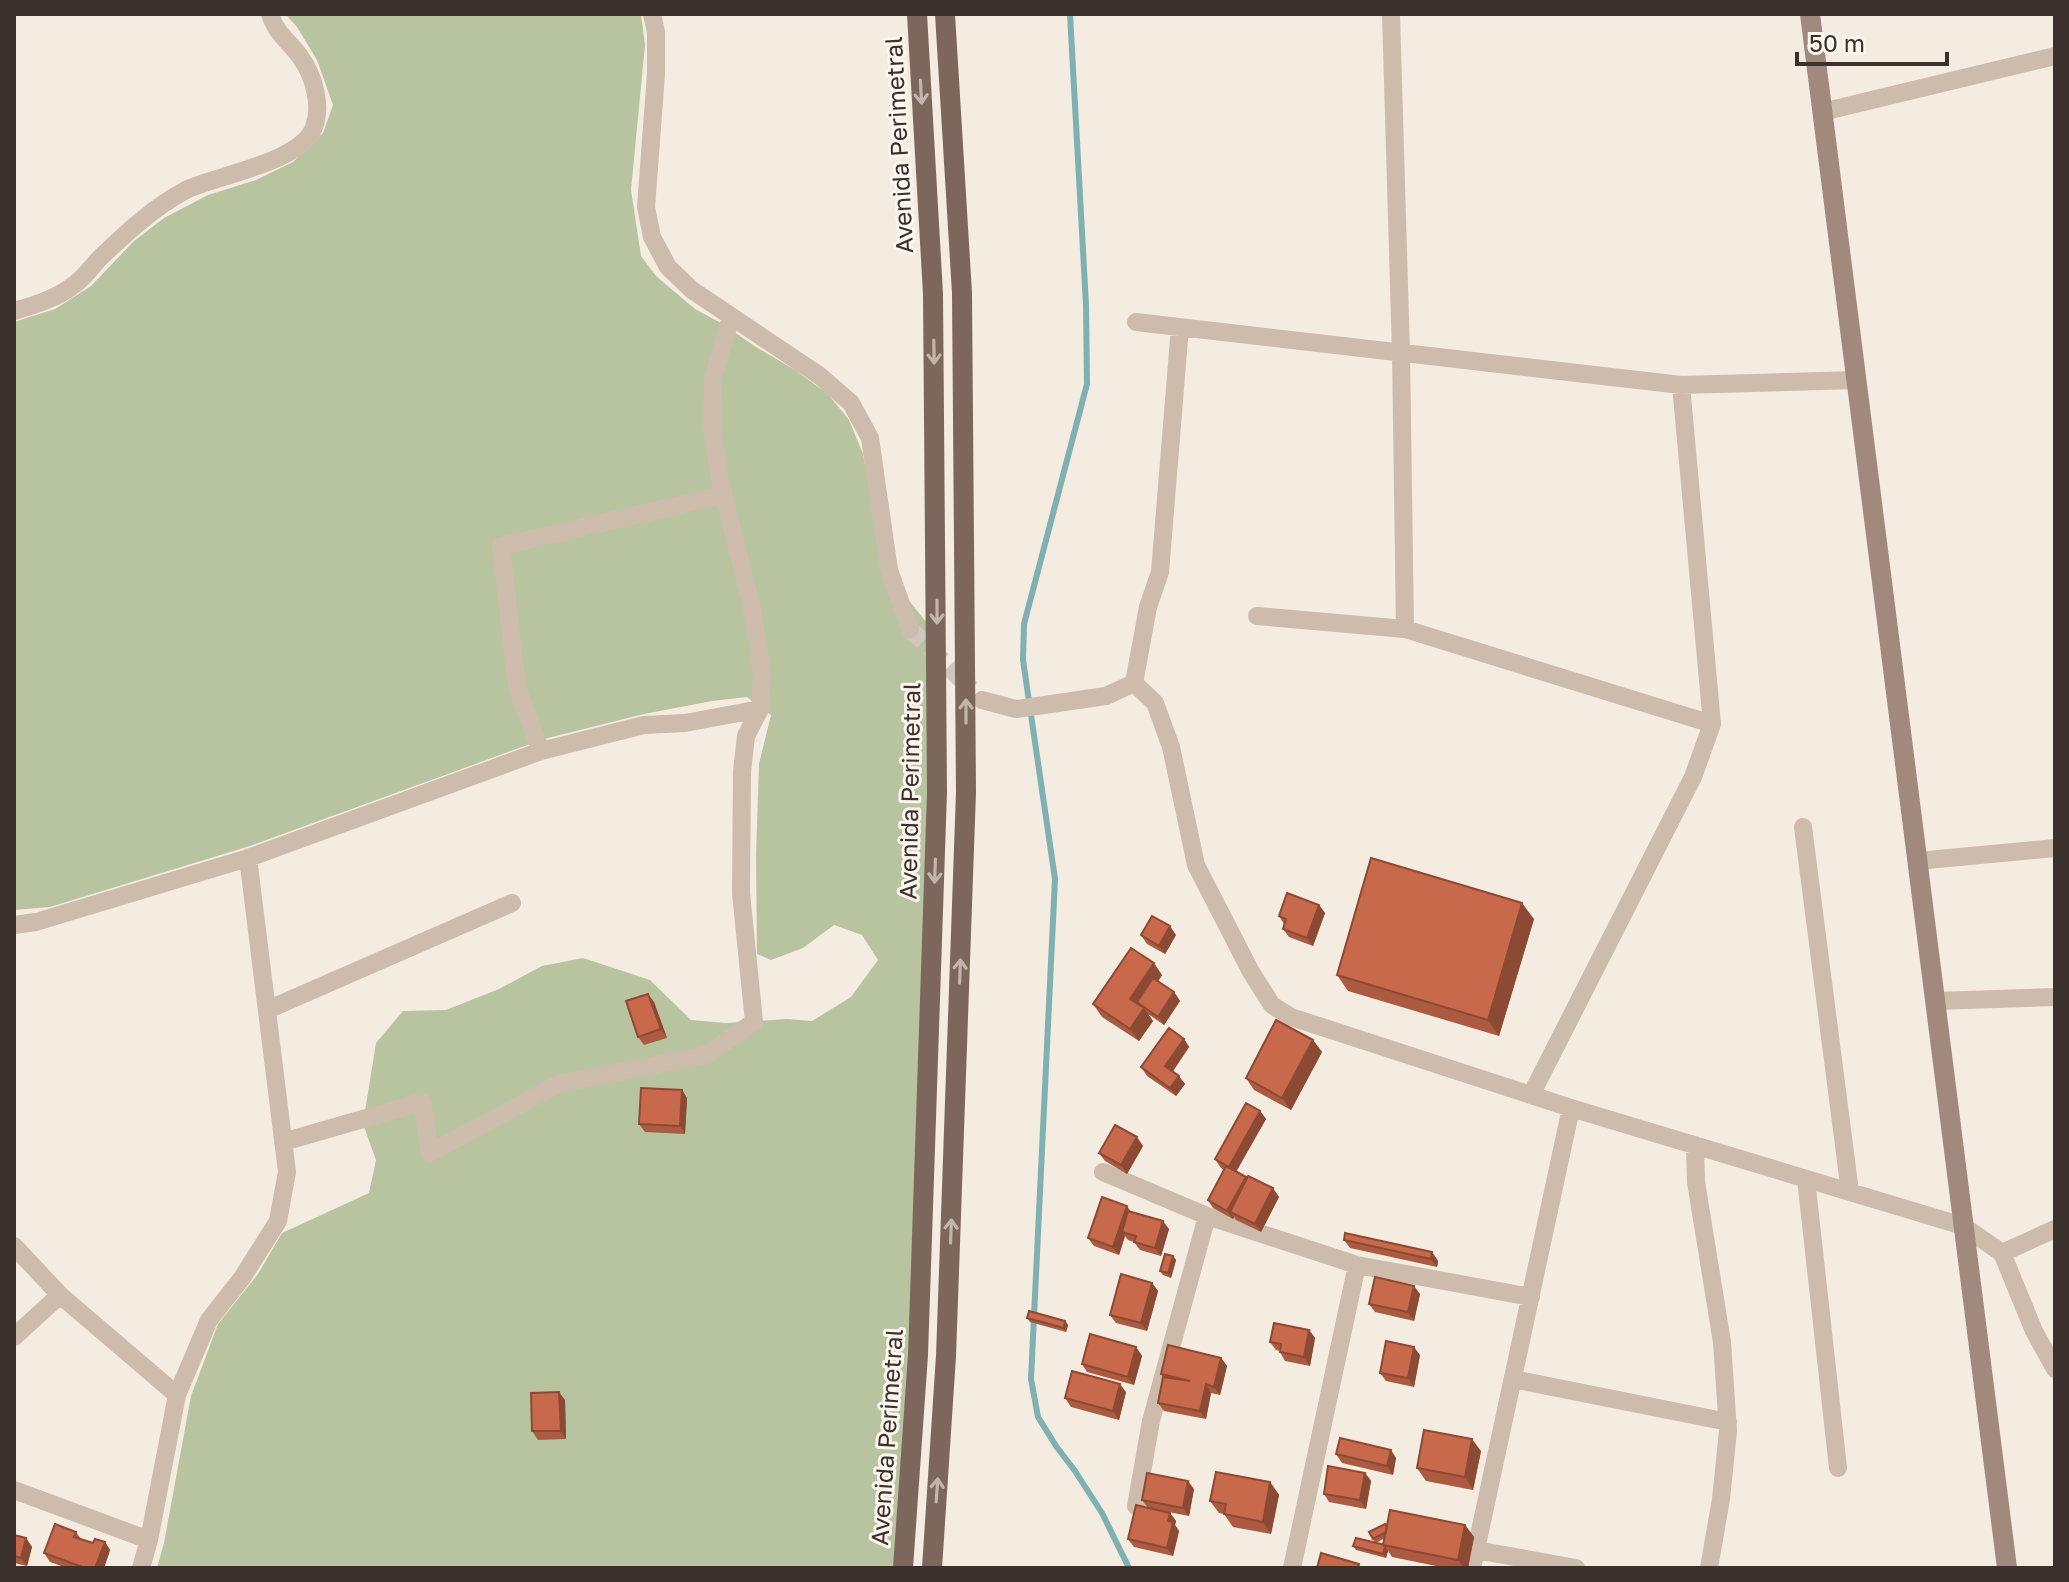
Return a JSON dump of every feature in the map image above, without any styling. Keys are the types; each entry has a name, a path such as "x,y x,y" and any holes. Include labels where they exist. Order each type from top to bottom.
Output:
{"main road":[{"name":"Avenida Perimetral","path":"903,1568 918,1355 937,792 933,294 917,14"},
{"path":"932,1568 946,1356 966,792 962,293 945,14"}],"street":[{"path":"14,311 40,303 75,284 148,214 187,190 279,158 300,144 313,130 319,107 312,83 303,59 274,27 270,14"},
{"path":"652,14 656,32 656,74 646,207 652,237 668,267 692,290 820,376 851,403 870,438 889,570 910,629"},
{"path":"1391,14 1405,629"},
{"path":"1810,14 2007,1568"},
{"path":"1822,112 2055,56"},
{"path":"283,1142 422,1102 430,1153 558,1084 706,1055 754,1022 741,893 742,772 746,736 760,709 762,674 753,613 723,495 712,429 713,378 731,317"},
{"path":"1136,322 1681,385 1856,380"},
{"path":"1134,683 1148,607 1160,572 1180,327"},
{"path":"1531,1095 1693,777 1712,724 1681,385"},
{"path":"541,751 517,688 501,546 723,495"},
{"path":"1257,616 1405,629 1712,724"},
{"path":"982,700 1016,709 1106,696 1134,683"},
{"path":"1134,683 1155,703 1171,747 1196,865 1251,972 1272,1005 1291,1017 1571,1108 1963,1226 2002,1253 2034,1331 2055,1369"},
{"path":"14,925 49,918 248,858 541,751 644,725 685,723 760,709"},
{"path":"1803,827 1850,1192"},
{"path":"1917,861 2055,848"},
{"path":"141,1568 177,1395 209,1320 242,1278 278,1221 287,1172 248,858"},
{"path":"267,1010 512,903"},
{"path":"1935,1001 2055,997"},
{"path":"1571,1108 1474,1559 1576,1568"},
{"path":"1695,1145 1696,1182 1722,1342 1728,1422 1721,1499 1709,1568"},
{"path":"1103,1172 1207,1216 1357,1265 1531,1297"},
{"path":"1806,1179 1838,1468"},
{"path":"1136,1506 1151,1421 1207,1216"},
{"path":"2002,1253 2055,1229"},
{"path":"14,1246 60,1295 177,1395"},
{"path":"1292,1568 1357,1265"},
{"path":"14,1337 60,1295"},
{"path":"1513,1379 1728,1422"},
{"path":"14,1490 149,1540"}],"green space":[{"path":"285,14 641,14 645,45 631,190 641,256 656,276 695,309 795,370 828,394 849,420 863,454 873,505 903,593 935,633 903,1568 157,1568 191,1396 218,1324 258,1274 282,1233 369,1193 376,1160 363,1124 376,1043 403,1011 446,1010 499,989 542,966 583,958 650,980 691,1020 726,1023 787,1019 812,1021 851,997 878,960 862,935 834,925 803,948 771,960 757,954 759,764 771,715 747,697 644,714 544,739 250,846 50,907 14,910 14,322 55,309 91,286 134,241 164,218 208,195 256,180 293,162 323,133 333,105 317,60 297,27"}],"building":[{"path":"1371,858 1522,903 1488,1020 1337,975"},
{"path":"1287,893 1319,905 1307,938 1283,929 1286,919 1279,916"},
{"path":"1152,916 1170,926 1159,946 1141,935"},
{"path":"1131,948 1154,963 1130,999 1144,1008 1130,1029 1093,1004"},
{"path":"1153,978 1174,992 1158,1017 1137,1002"},
{"path":"648,994 661,1029 638,1037 626,1001"},
{"path":"1276,1020 1313,1040 1282,1098 1246,1078"},
{"path":"1169,1028 1184,1039 1165,1066 1179,1076 1170,1088 1141,1067"},
{"path":"641,1088 682,1090 680,1126 639,1124"},
{"path":"1246,1103 1260,1111 1229,1167 1215,1159"},
{"path":"1115,1125 1137,1137 1121,1165 1099,1153"},
{"path":"1226,1166 1246,1177 1227,1211 1208,1200"},
{"path":"1248,1176 1273,1188 1255,1224 1230,1212"},
{"path":"1102,1197 1127,1206 1113,1247 1088,1238"},
{"path":"1128,1211 1163,1221 1155,1248 1134,1242 1136,1236 1122,1232"},
{"path":"1345,1233 1432,1252 1431,1259 1344,1240"},
{"path":"1165,1254 1173,1256 1168,1273 1160,1271"},
{"path":"1121,1274 1152,1283 1141,1323 1110,1315"},
{"path":"1375,1277 1414,1286 1408,1312 1369,1304"},
{"path":"1029,1311 1065,1321 1064,1328 1027,1318"},
{"path":"1274,1323 1309,1330 1304,1357 1280,1352 1281,1344 1270,1342"},
{"path":"1090,1334 1136,1347 1128,1377 1082,1364"},
{"path":"1386,1341 1414,1347 1408,1378 1380,1373"},
{"path":"1168,1345 1221,1358 1214,1387 1206,1384 1200,1411 1158,1403 1163,1377 1190,1381 1161,1374"},
{"path":"1072,1371 1120,1384 1113,1411 1065,1398"},
{"path":"559,1392 561,1431 532,1431 531,1393"},
{"path":"1424,1430 1472,1439 1465,1477 1417,1468"},
{"path":"1340,1438 1391,1450 1387,1466 1336,1454"},
{"path":"1328,1466 1365,1473 1360,1500 1324,1494"},
{"path":"1216,1472 1270,1482 1263,1522 1224,1514 1226,1504 1210,1501"},
{"path":"1147,1473 1188,1481 1183,1508 1142,1500"},
{"path":"1136,1505 1170,1513 1168,1521 1173,1522 1167,1548 1128,1539"},
{"path":"1390,1510 1465,1525 1458,1560 1383,1545"},
{"path":"55,1524 76,1532 74,1537 93,1543 95,1539 105,1542 95,1568 85,1568 44,1553"},
{"path":"1385,1524 1386,1532 1373,1539 1369,1532"},
{"path":"14,1535 26,1538 21,1558 14,1556"},
{"path":"1356,1538 1385,1545 1383,1554 1353,1546"},
{"path":"1321,1553 1359,1564 1358,1568 1317,1568"}],"waterway":[{"path":"1070,14 1086,305 1087,384 1024,624 1023,660 1055,879 1031,1379 1038,1417 1102,1513 1129,1568"}],"tunnel":[{"path":"910,629 971,689"}]}
